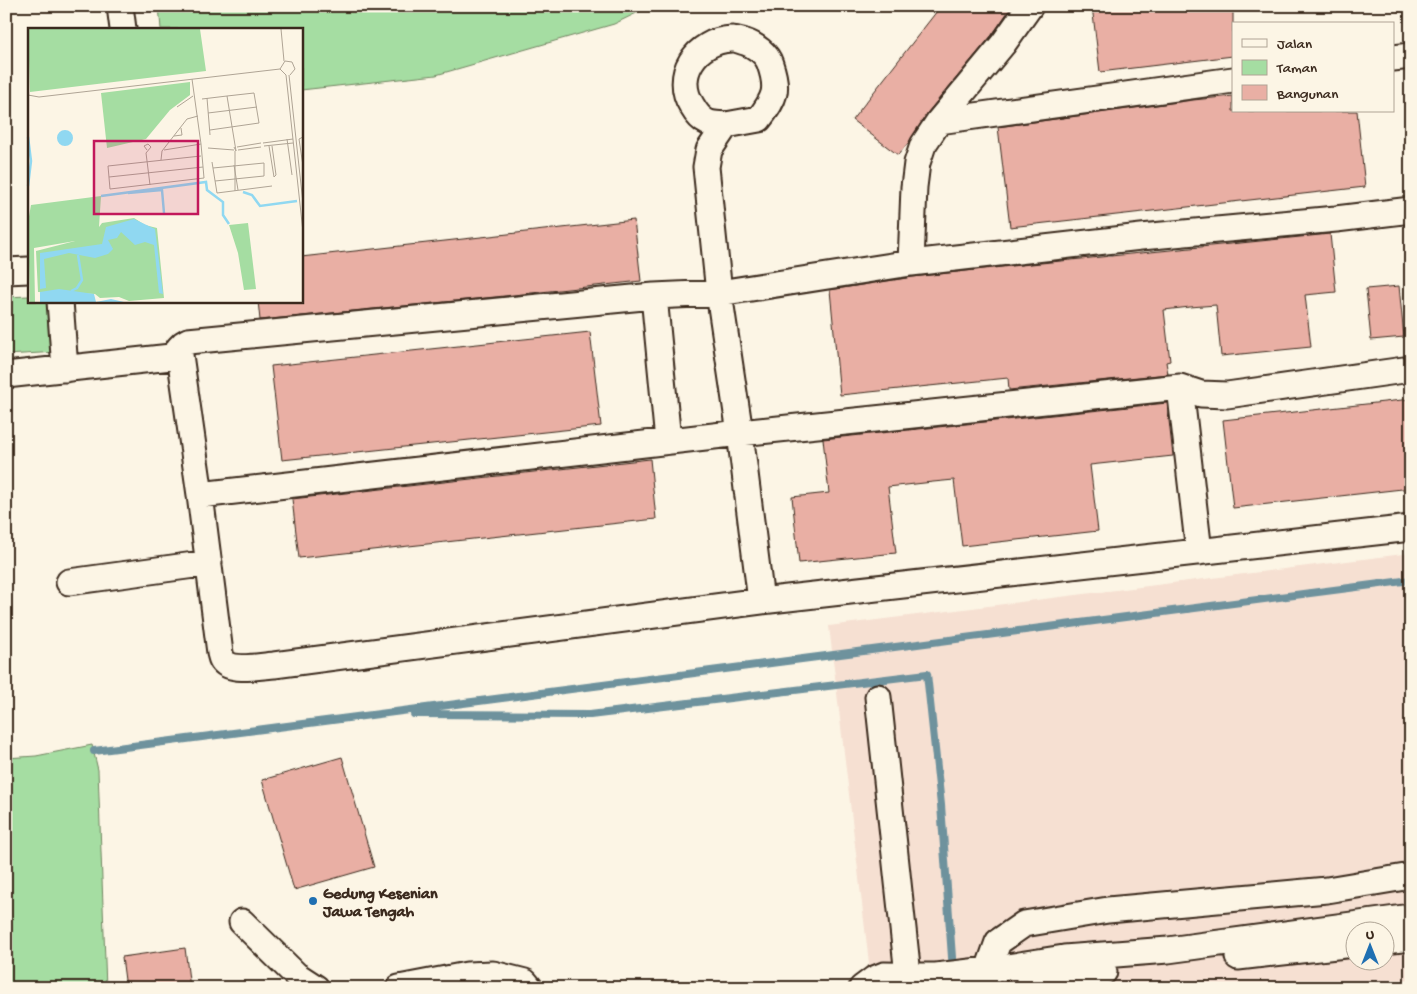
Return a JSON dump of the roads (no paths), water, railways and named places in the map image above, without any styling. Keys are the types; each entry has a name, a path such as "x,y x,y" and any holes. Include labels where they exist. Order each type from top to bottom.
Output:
{"street":[{"path":"120,6 123,28"},
{"path":"911,263 914,187 917,163 923,145 939,121 1003,44 1030,6"},
{"path":"1394,58 1411,56"},
{"path":"939,121 1232,80"},
{"path":"726,125 709,150 706,167 719,293 740,433 760,601"},
{"path":"1411,210 1141,237 911,263 719,293 654,296 188,341 179,348 220,653 223,661 229,665 243,667 283,664 760,601 1411,528"},
{"path":"6,271 28,270"},
{"path":"654,296 668,441"},
{"path":"60,302 65,369"},
{"path":"6,375 180,356"},
{"path":"200,495 740,433 1180,387 1201,394 1227,395 1411,369"},
{"path":"1180,387 1199,552"},
{"path":"69,582 209,563"},
{"path":"878,697 908,975"},
{"path":"982,979 998,942 1024,924 1108,910 1327,890 1411,876"},
{"path":"982,979 1064,958 1168,950 1411,917"},
{"path":"242,922 296,975 316,988"},
{"path":"1394,940 1411,938"},
{"path":"862,988 874,979 884,975 982,979 1002,983 1344,945"},
{"path":"399,988 467,975 493,974 525,982 530,988"}],"waterway":[{"path":"94,751 1411,580"},
{"path":"414,714 590,715 927,674 941,805 953,971"}],"place":[{"name":"Gedung Kesenian Jawa Tengah","path":"313,901"}]}
